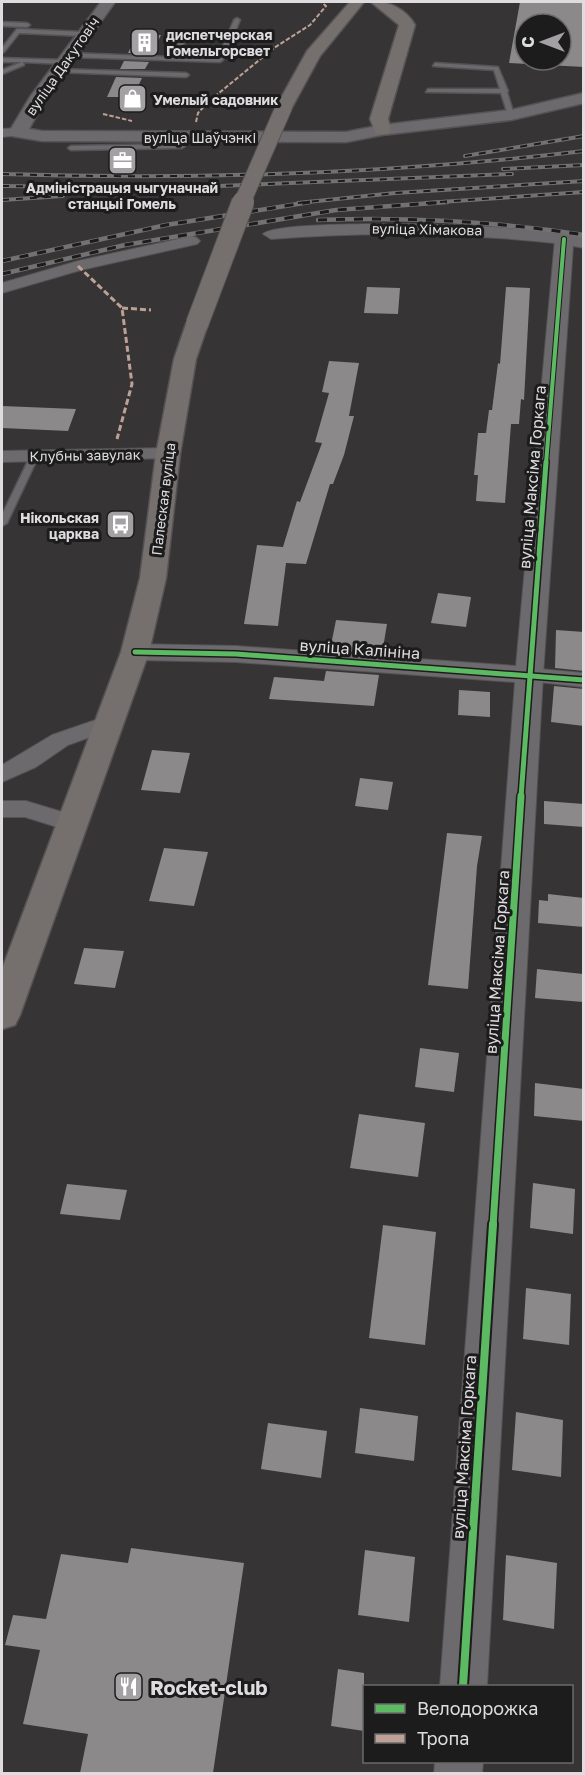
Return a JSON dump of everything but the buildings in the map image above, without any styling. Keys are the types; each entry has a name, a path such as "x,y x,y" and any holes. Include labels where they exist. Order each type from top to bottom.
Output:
{"main road":[{"name":"вуліца Дакутовіч","path":"15,127 108,2"},
{"name":"Палеская вуліца","path":"2,1015 135,652 153,578 168,453 185,359 197,324 241,206 284,107 313,54 357,2"},
{"path":"378,2 407,25 379,119 382,130"},
{"path":"344,18 369,11 391,12 397,15"},
{"name":"вуліца Шаўчэнкі","path":"15,127 346,137 382,130 511,115 584,98"},
{"name":"вуліца Шаўчэнкі","path":"15,127 42,136 183,132"}],"street":[{"name":"вуліца Хімакова","path":"271,234 328,229 414,228 489,230 574,241"},
{"path":"2,288 78,266 192,241"},
{"name":"вуліца Максіма Горкага","path":"463,1685 529,675 574,241"},
{"name":"Клубны завулак","path":"2,457 168,453"},
{"name":"вуліца Калініна","path":"135,652 236,654 584,680"},
{"path":"2,774 28,761 60,740 110,722"},
{"path":"26,809 18,799 14,787 18,774 28,761"},
{"path":"2,809 26,809 73,824"}],"lane":[{"path":"64,63 173,58 220,60 237,20"},
{"path":"2,24 87,30"},
{"path":"2,31 87,30"},
{"path":"2,51 17,31"},
{"path":"173,58 184,34"},
{"path":"2,60 64,63 186,75"},
{"path":"2,72 26,62"},
{"path":"435,65 496,68 511,115"},
{"path":"428,91 505,91"},
{"path":"71,148 182,146 183,132"},
{"path":"2,523 34,457"}],"railway":[{"path":"465,156 584,136"},
{"path":"2,174 148,176 293,173 439,165 584,151"},
{"path":"503,169 584,165"},
{"path":"2,186 170,188 512,174"},
{"path":"298,203 395,193 584,181"},
{"path":"426,203 584,192"},
{"path":"2,200 63,196"},
{"path":"2,261 166,225 310,202"},
{"path":"2,274 125,245 336,210 447,202"},
{"path":"318,220 451,221 517,226 584,235"}],"marked path":[{"path":"196,122 198,113 208,102 274,48 310,25 326,6 321,2"},
{"path":"103,114 132,121"},
{"path":"78,266 122,308 132,384 117,439"},
{"path":"122,308 151,310"}],"cycle path":[{"path":"463,1685 529,675 564,239"},
{"path":"135,652 236,654 584,680"}],"place":[{"name":"диспетчерская Гомельгорсвет","path":"145,42"},
{"name":"Умелый садовник","path":"132,99"},
{"name":"Адміністрацыя чыгуначнай станцыі Гомель","path":"122,160"},
{"name":"Нікольская царква","path":"120,525"},
{"name":"Rocket-club","path":"129,1687"}]}
